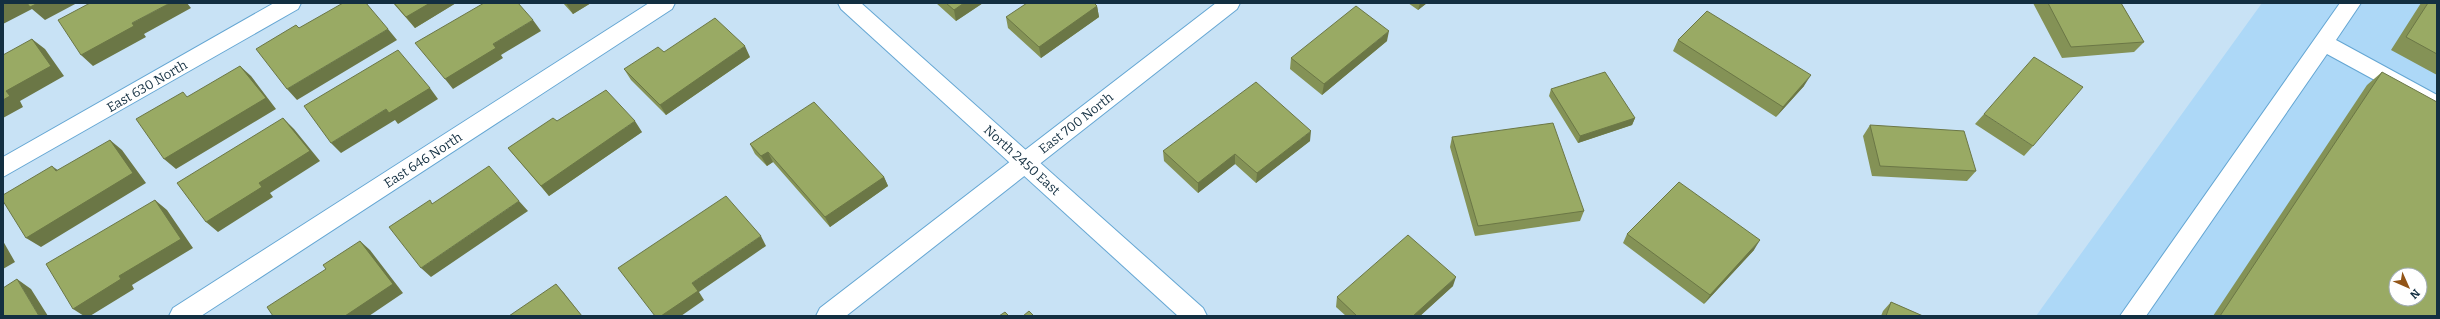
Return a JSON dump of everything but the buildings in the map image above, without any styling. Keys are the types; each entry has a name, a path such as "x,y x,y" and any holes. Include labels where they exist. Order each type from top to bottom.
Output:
{"street":[{"name":"East 630 North","path":"3,168 291,3"},
{"name":"East 646 North","path":"181,316 665,3"},
{"name":"North 2450 East","path":"848,3 1195,316"},
{"name":"East 700 North","path":"828,316 1230,3"},
{"path":"2132,316 2351,3"},
{"path":"2324,43 2437,105"}],"shaded area":[{"path":"2262,3 2437,3 2437,316 2036,316"}]}
